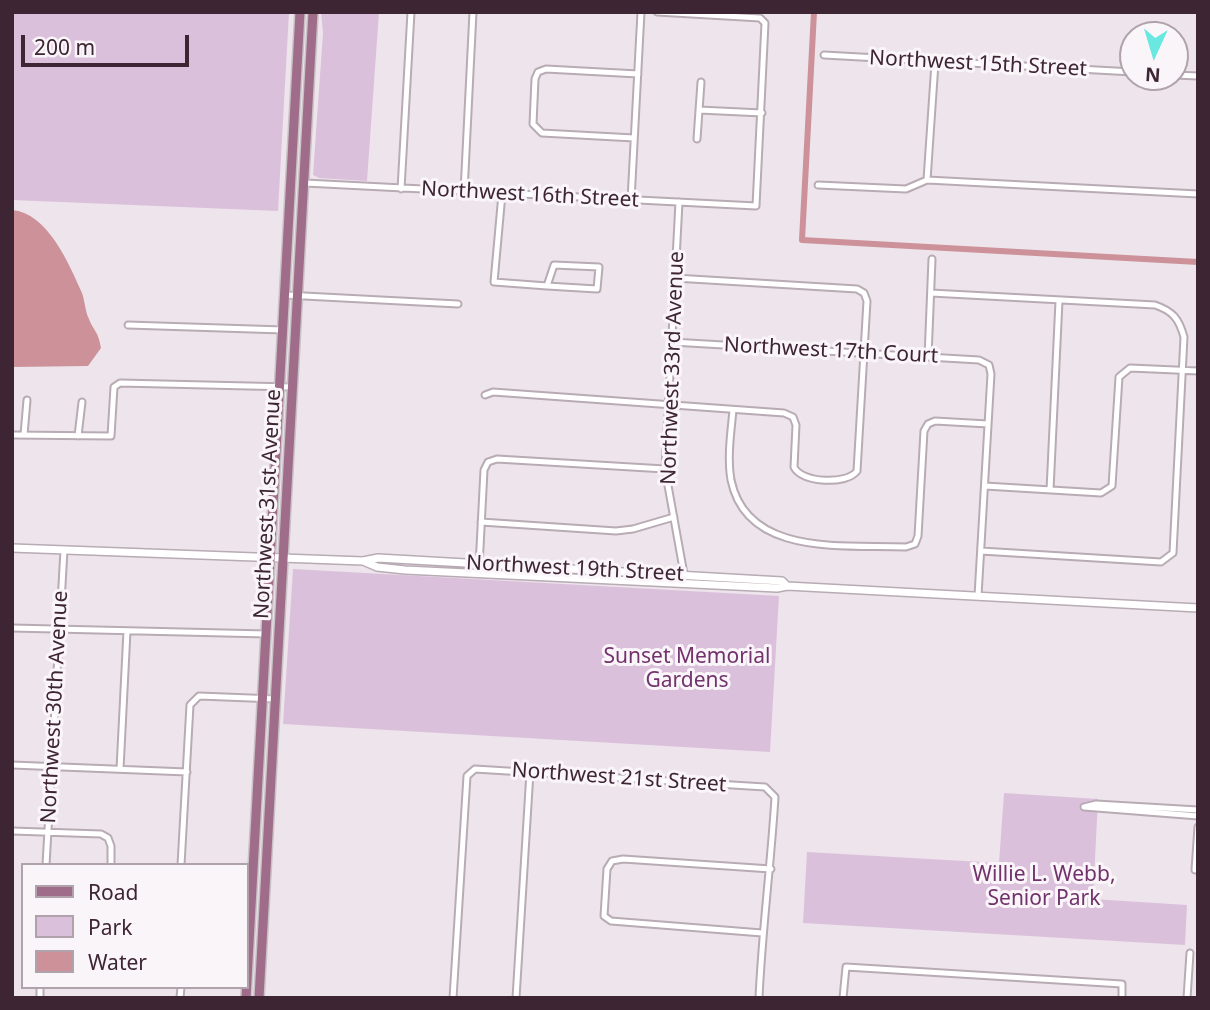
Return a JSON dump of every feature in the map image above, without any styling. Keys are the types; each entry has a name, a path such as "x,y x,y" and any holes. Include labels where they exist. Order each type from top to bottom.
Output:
{"main road":[{"name":"Northwest 31st Avenue","path":"248,965 300,12"},
{"name":"Northwest 31st Avenue","path":"259,998 313,12"},
{"path":"293,168 296,176 305,184"}],"street":[{"path":"401,188 411,12"},
{"path":"464,192 473,12"},
{"path":"631,200 641,12"},
{"path":"657,12 760,18 765,23 762,113 699,110"},
{"name":"Northwest 15th Street","path":"824,55 1119,71"},
{"path":"928,180 935,62"},
{"path":"634,138 542,133 536,130 533,124 535,79 538,72 547,69 638,75"},
{"path":"697,139 701,82"},
{"name":"Northwest 16th Street","path":"305,184 756,206 762,113"},
{"path":"818,184 906,189 928,180 1198,194"},
{"path":"502,194 494,282 547,286 597,289 599,267 554,265 547,286"},
{"name":"Northwest 33rd Avenue","path":"679,202 665,469 684,574"},
{"path":"928,357 932,259"},
{"path":"485,395 507,393 784,413 793,417 796,425 793,467 796,473 804,477 845,480 854,476 857,471 864,353 864,293 856,289 675,278"},
{"path":"931,293 1154,305 1174,314 1185,337 1173,553 1170,558 1161,562 981,551"},
{"path":"285,295 458,304"},
{"path":"1050,490 1059,301"},
{"path":"128,325 282,330"},
{"name":"Northwest 17th Court","path":"672,342 979,360 989,365 991,374 988,424"},
{"path":"985,486 1108,491 1112,486 1119,377 1123,371 1130,368 1198,371"},
{"path":"12,435 111,436 114,387 120,383 292,387"},
{"path":"24,435 27,400"},
{"path":"78,436 82,402"},
{"path":"733,410 730,461 736,492 745,512 766,531 792,541 906,547 915,544 918,536 924,431 928,424 934,421 988,424 978,596"},
{"path":"479,574 484,470 488,462 497,459 665,469"},
{"path":"481,522 617,531 674,517"},
{"name":"Northwest 19th Street","path":"12,548 363,561 379,558 684,574 782,581 787,586"},
{"name":"Northwest 30th Avenue","path":"46,863 64,550"},
{"name":"Northwest 19th Street","path":"363,561 377,567 479,574 716,587 787,586 1198,608"},
{"path":"12,628 267,634"},
{"path":"120,769 127,631"},
{"path":"181,863 193,699 199,696 276,699"},
{"path":"12,765 187,772"},
{"name":"Northwest 21st Street","path":"453,998 467,776 475,769 765,787 772,791 775,797 771,869"},
{"path":"516,998 530,772"},
{"path":"1198,810 1096,804 1084,807 1198,816"},
{"path":"1195,870 1198,827"},
{"path":"12,831 101,834 108,838 111,846 111,863"},
{"path":"758,998 762,933 771,869 612,861 607,869 604,916 607,919 617,923 762,933"},
{"path":"1187,998 1189,953"},
{"path":"843,998 846,967 1122,984 1122,998"},
{"path":"1188,985 1198,985"}],"green space":[{"path":"12,12 289,12 278,211 12,200"},
{"path":"321,12 379,12 367,181 319,178 313,175 323,33"},
{"name":"Sunset Memorial Gardens","path":"293,569 779,596 770,752 283,724"},
{"name":"Willie L. Webb, Senior Park","path":"1004,793 1098,799 1093,899 1187,905 1185,945 803,923 807,852 999,863"}],"water":[{"path":"12,210 25,213 47,230 71,268 101,348 88,366 12,367"}],"waterway":[{"path":"814,12 802,240 1198,262"}]}
